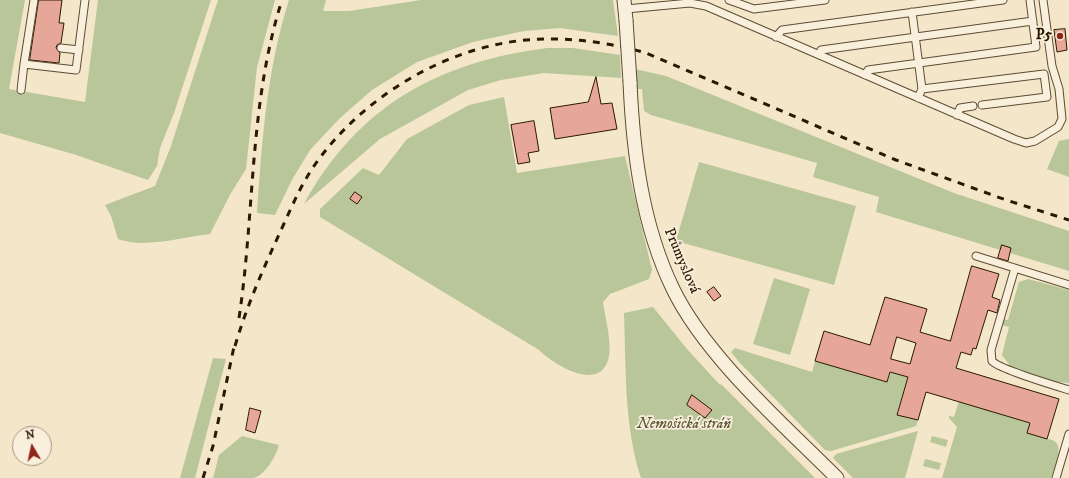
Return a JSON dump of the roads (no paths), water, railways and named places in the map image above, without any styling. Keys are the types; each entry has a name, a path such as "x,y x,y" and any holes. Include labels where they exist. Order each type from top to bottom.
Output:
{"street":[{"name":"Průmyslová","path":"625,10 631,112 646,212 654,242 673,290 698,328 721,358 837,478"}],"lane":[{"path":"21,90 34,0"},
{"path":"24,64 76,70 85,0"},
{"path":"729,0 754,9 825,0"},
{"path":"776,36 782,30 1003,0"},
{"path":"865,75 868,70 1036,47 1030,0"},
{"path":"625,10 682,3 697,4 776,36 1020,142 1030,142 1036,141 1058,127 1061,122 1059,89 1054,72 1043,0"},
{"path":"912,12 922,88 918,98"},
{"path":"819,55 821,50 1033,21"},
{"path":"61,48 79,50"},
{"path":"922,88 1054,72"},
{"path":"982,105 1046,97 1044,74"},
{"path":"957,115 960,108 973,106"},
{"path":"976,256 1069,284"},
{"path":"1015,268 991,350 992,361 1000,366 1038,382 1069,390"},
{"path":"1056,478 1069,434"}],"railway":[{"path":"239,318 248,238 258,118 271,39 282,0"},
{"path":"235,346 256,286 299,192 313,167 340,134 365,111 392,90 421,72 452,58 484,47 517,41 550,39 587,41 623,47 646,53 896,160 1006,200 1069,220"},
{"path":"203,478 213,446 235,342"}],"place":[{"name":"P5","path":"1060,36"}],"park label":[{"name":"Nemošická stráň","path":"684,425"}]}
